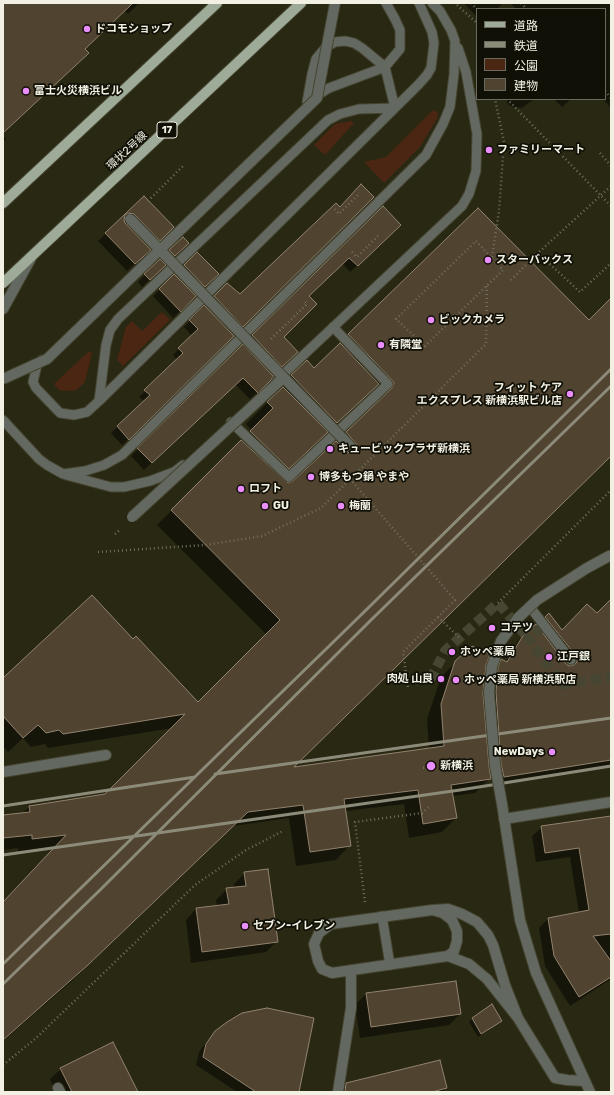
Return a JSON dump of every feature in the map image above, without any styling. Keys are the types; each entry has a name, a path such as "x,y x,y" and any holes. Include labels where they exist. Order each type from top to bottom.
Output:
{"main road":[{"path":"3,203 217,3"},
{"name":"環状2号線","path":"3,283 301,3"}],"street":[{"path":"3,379 47,359 317,98 334,3"},
{"path":"130,219 351,447"},
{"path":"3,309 32,256"},
{"path":"132,517 283,378"},
{"path":"590,1092 536,973 520,920 496,765 489,692 492,666 501,641 518,618 545,595 587,568 611,555"},
{"path":"3,772 106,755"},
{"path":"504,819 611,802"},
{"path":"518,1018 505,985 493,945 488,935 477,922 462,914 448,909 432,910 331,924 319,933 314,944 318,961 322,969 332,973 448,956 469,964 487,979 518,1018 555,1078 584,1081"},
{"path":"432,910 443,913 452,920 457,931 457,941 454,951 448,956"},
{"path":"338,1092 351,1008 351,971"}],"lane":[{"path":"386,3 400,30 400,49 385,67 330,88 308,102 38,365 33,382 36,388 60,413 74,415 87,412 100,401 418,85 431,68 434,42 432,32 419,3"},
{"path":"3,420 39,459 63,474 111,487 124,487 150,481 174,472 191,460 462,206 469,194 476,171 478,146 477,134 466,72 451,30 440,11 432,3"},
{"path":"308,102 316,59 326,47 335,42 345,41 354,43 362,48 385,67 395,108"},
{"path":"63,474 85,471 104,465 122,455 426,155 443,124 450,107 454,74 455,41"},
{"path":"100,401 106,345 110,330 118,319 328,120 340,114 359,109 395,108"},
{"path":"231,422 289,477 388,384 333,327"},
{"path":"530,607 571,660"},
{"path":"382,916 390,965"}],"path":[{"path":"456,3 476,22"},
{"path":"492,257 476,241 396,319 425,346 503,270 492,257 499,211 504,142 495,100"},
{"path":"508,100 611,206"},
{"path":"600,153 611,166"},
{"path":"148,201 184,165"},
{"path":"511,280 611,186"},
{"path":"335,209 339,214 360,193"},
{"path":"352,252 357,257 378,236"},
{"path":"538,253 580,292 611,263"},
{"path":"282,329 308,304 302,299"},
{"path":"350,479 456,600 403,652 408,688"},
{"path":"498,603 611,490"},
{"path":"438,618 460,638"},
{"path":"423,768 429,767"},
{"path":"365,902 355,822 422,812 430,806"},
{"path":"3,1065 35,1039 195,885 246,850 283,831"}],"green space":[{"path":"435,110 438,113 437,119 419,148 384,183 364,162 386,157 431,112"},
{"path":"351,121 354,123 325,155 314,145 335,124"},
{"path":"162,312 170,320 123,366 117,360 126,327 132,321 142,331"},
{"path":"89,351 92,353 85,382 76,390 59,390 54,384"}],"building":[{"name":"富士火災横浜ビル","path":"3,3 133,3 85,49 89,53 3,133"},
{"path":"361,184 374,197 243,327 214,296 227,283 240,294 336,203 340,207"},
{"path":"144,196 174,227 160,241 134,214 129,213 125,215 125,223 151,250 135,264 105,233"},
{"path":"383,206 401,225 358,266 349,258 309,296 317,304 284,337 298,352 282,367 252,335"},
{"path":"478,208 589,320 611,298 611,456 294,767 444,746 441,704 455,661 472,646 490,654 486,665 483,693 491,779 451,785 457,818 423,824 418,790 344,799 351,846 310,852 303,805 248,812 88,965 3,1040 3,902 66,835 32,839 32,835 3,838 3,815 30,812 29,806 105,794 185,714 63,734 59,730 46,733 38,725 23,738 3,716 3,678 92,595 133,639 136,636 198,702 280,620 171,510 241,440 288,483 293,481 336,441 349,453 356,451 357,445 346,432 392,388 394,383 348,334"},
{"path":"183,237 189,243 175,256 169,250"},
{"path":"197,252 219,274 205,287 184,265"},
{"path":"160,259 166,265 150,280 144,274"},
{"path":"174,274 196,296 181,312 159,289"},
{"path":"204,305 234,336 129,440 117,426 150,395 144,390 183,353 178,348 198,329 189,320"},
{"path":"340,343 379,384 337,423 291,375 307,360 314,368"},
{"path":"243,344 273,376 271,380 258,393 243,378 152,463 137,448"},
{"path":"283,387 328,432 289,469 250,431 273,408 267,402"},
{"path":"611,599 611,760 504,777 501,764 496,692 498,667 501,659 507,662 524,634 536,624 566,664 569,666 574,665 577,662 576,656 545,617 549,613 562,630 587,604 597,613"},
{"path":"611,816 611,934 593,936 611,961 611,977 579,997 554,956 548,918 589,910 579,848 545,853 541,826"},
{"path":"268,869 278,942 202,952 196,908 229,904 226,888 246,886 244,872"},
{"path":"456,981 461,1014 371,1027 366,993"},
{"path":"492,1004 502,1021 481,1034 472,1018"},
{"path":"267,1008 314,1018 299,1092 256,1092 203,1057 206,1044 215,1031 242,1013"},
{"path":"113,1042 138,1092 72,1092 60,1068"},
{"path":"440,1060 447,1088 432,1092 345,1092 346,1083"}],"tunnel":[{"path":"430,680 445,651 498,603 528,638"},
{"path":"542,627 528,638 563,685 611,677"}],"railway":[{"path":"3,964 611,369"},
{"path":"3,984 100,890 371,620 611,386"},
{"path":"215,774 611,718"},
{"path":"3,855 460,790 611,766"},
{"path":"3,806 195,777"}],"place":[{"name":"ドコモショップ","path":"87,29"},
{"name":"富士火災横浜ビル","path":"26,91"},
{"name":"ファミリーマート","path":"489,150"},
{"name":"スターバックス","path":"488,260"},
{"name":"ビックカメラ","path":"431,320"},
{"name":"有隣堂","path":"381,345"},
{"name":"フィット ケア エクスプレス 新横浜駅ビル店","path":"570,394"},
{"name":"キュービックプラザ新横浜","path":"330,449"},
{"name":"博多もつ鍋 やまや","path":"311,477"},
{"name":"ロフト","path":"241,489"},
{"name":"GU","path":"265,506"},
{"name":"梅蘭","path":"341,506"},
{"name":"コテツ","path":"492,628"},
{"name":"ホッペ薬局","path":"452,652"},
{"name":"江戸銀","path":"549,657"},
{"name":"肉処 山良","path":"441,679"},
{"name":"ホッペ薬局 新横浜駅店","path":"456,680"},
{"name":"NewDays","path":"552,752"},
{"name":"新横浜","path":"431,766"},
{"name":"セブン-イレブン","path":"245,926"}]}
